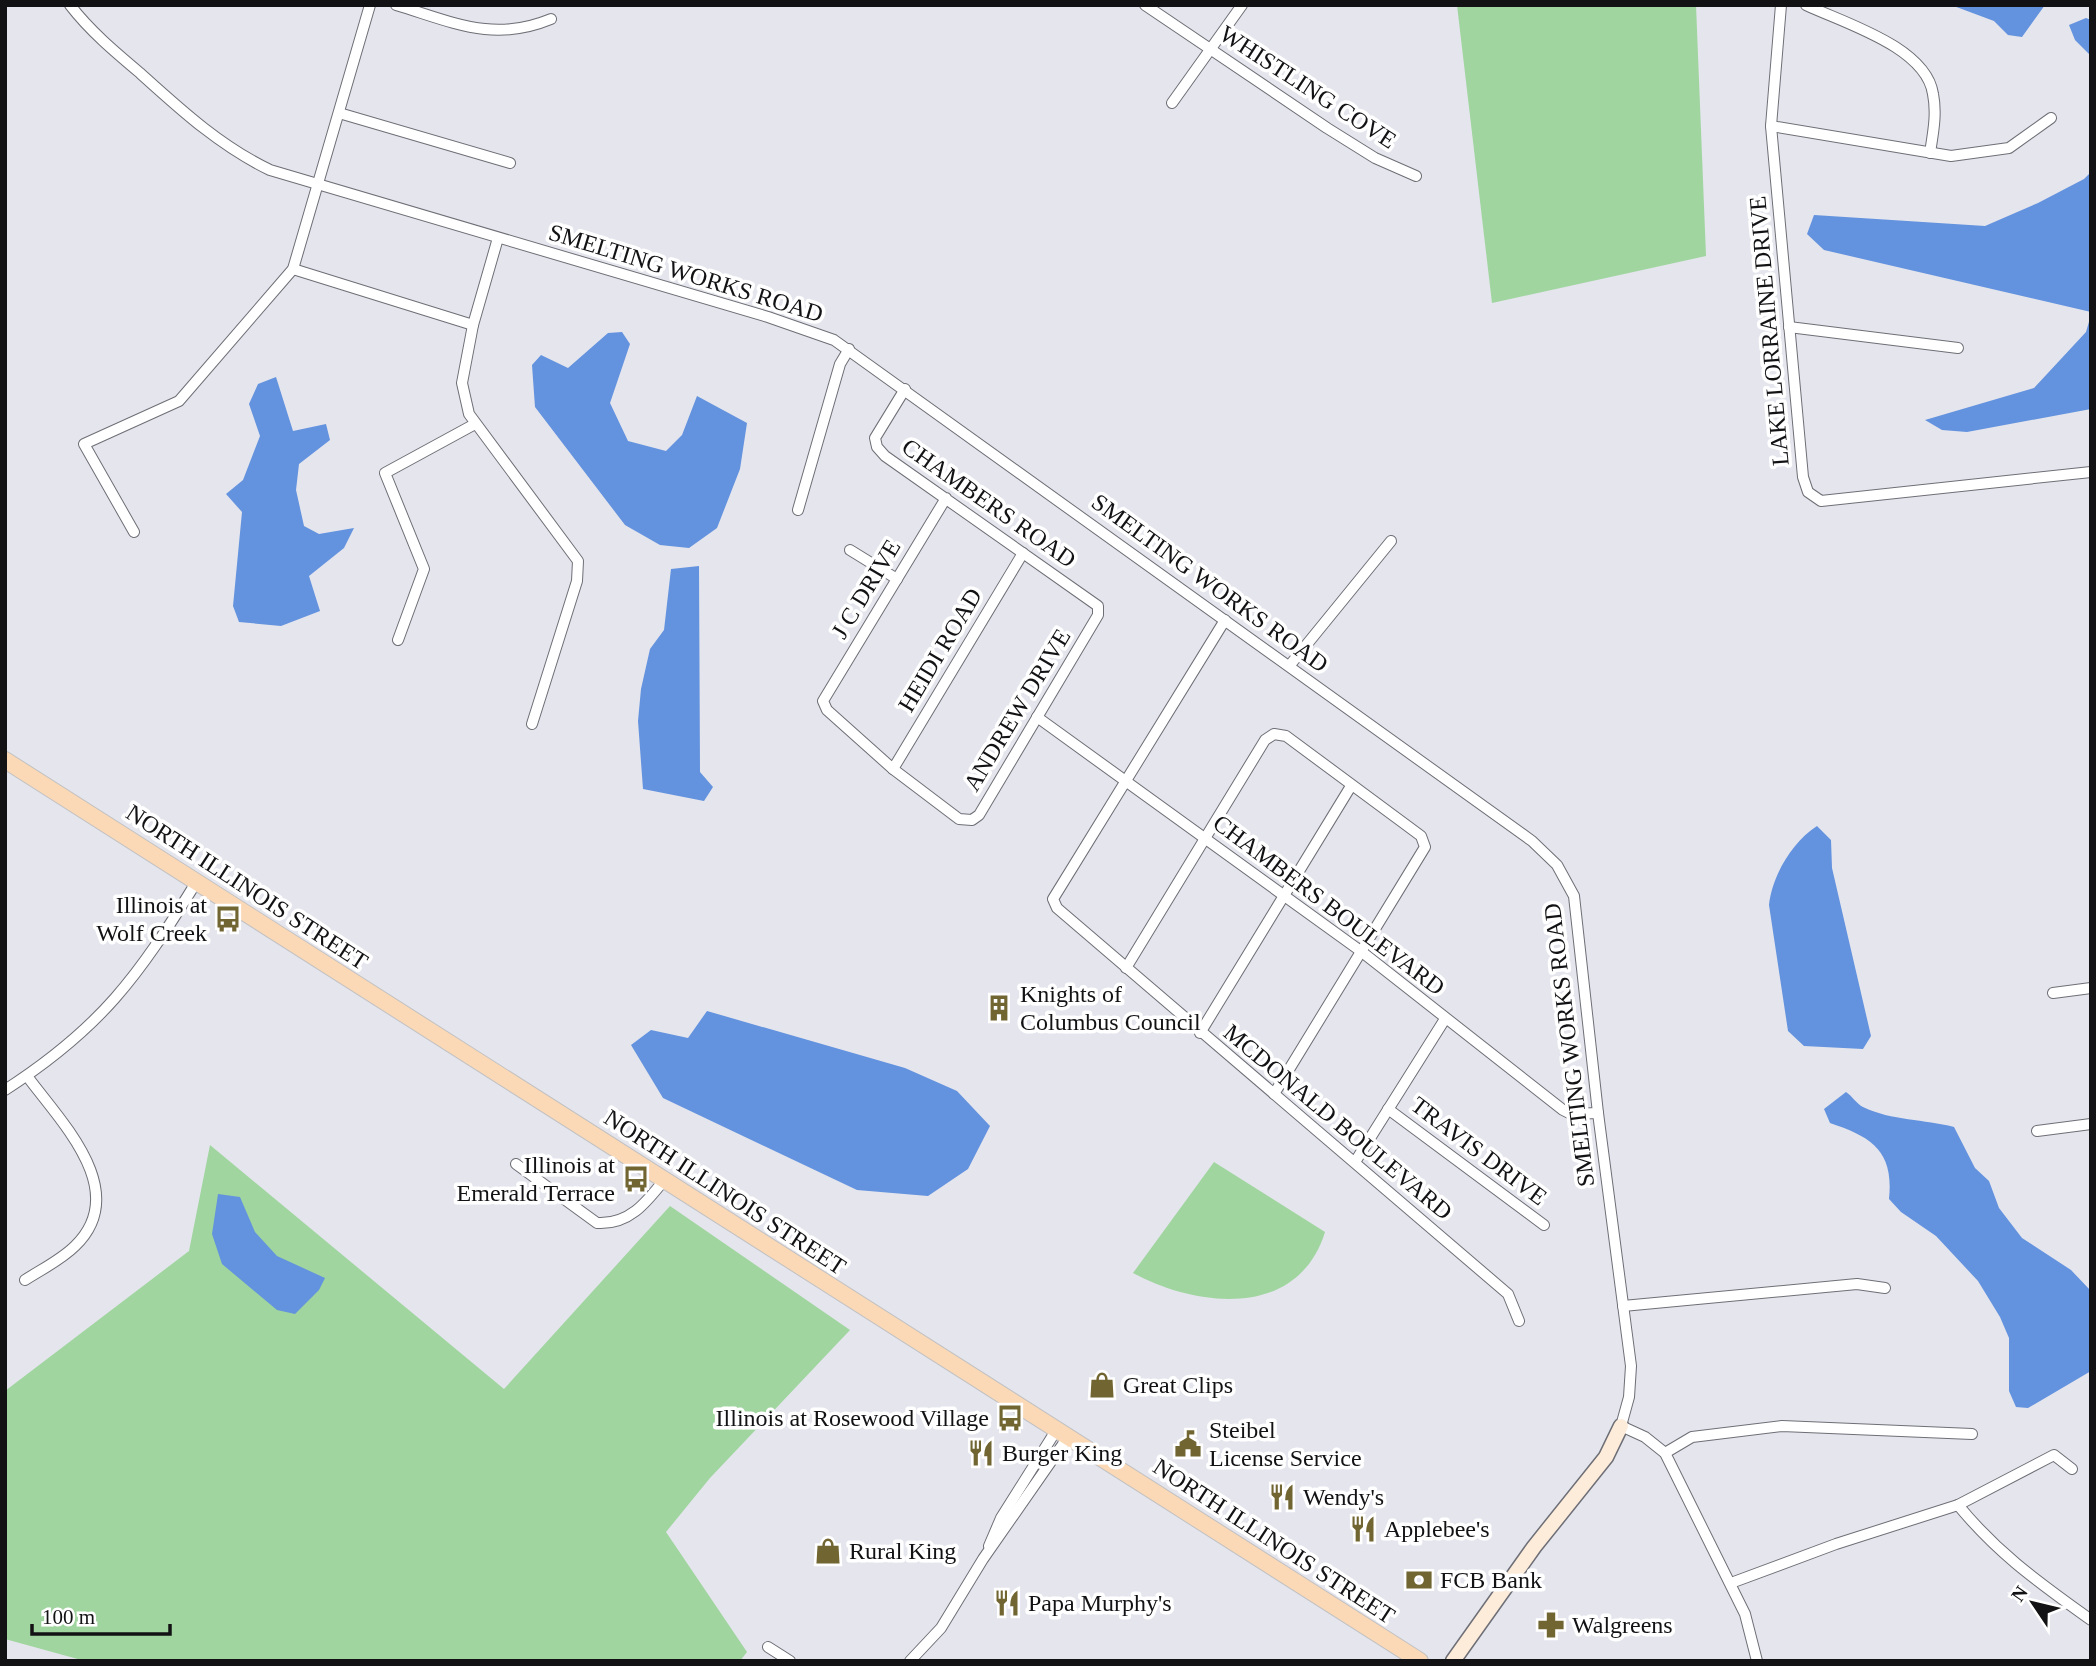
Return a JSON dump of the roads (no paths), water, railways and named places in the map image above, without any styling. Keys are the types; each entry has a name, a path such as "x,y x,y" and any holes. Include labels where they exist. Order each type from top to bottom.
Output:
{"main road":[{"name":"NORTH ILLINOIS STREET","path":"5,760 1420,1661"}],"street":[{"name":"SMELTING WORKS ROAD","path":"69,5 88,28 206,132 246,159 316,185 801,327 849,349 1532,841 1566,877 1574,896 1598,1113 1631,1366 1629,1397 1621,1426"},
{"path":"134,532 84,444 179,401 293,269 370,5"},
{"path":"396,5 481,30 504,32 528,28 551,19"},
{"name":"WHISTLING COVE","path":"1146,5 1375,158 1416,176"},
{"path":"1172,103 1242,5"},
{"name":"LAKE LORRAINE DRIVE","path":"1781,5 1771,126 1803,477 1808,492 1821,501 2091,472"},
{"path":"1806,5 1901,50 1922,68 1933,91 1935,118 1930,153"},
{"path":"339,113 510,163"},
{"path":"1771,126 1951,156 2009,148 2051,118"},
{"path":"498,239 473,325 462,383 468,414 578,561 577,581 532,724"},
{"path":"293,269 473,325"},
{"path":"1789,327 1958,348"},
{"path":"798,510 840,363 849,349"},
{"name":"CHAMBERS ROAD","path":"905,389 878,428 875,438 877,447 1098,606"},
{"path":"398,640 425,569 385,473 475,425"},
{"name":"J C DRIVE","path":"893,769 828,710 823,701 946,498"},
{"path":"1290,665 1391,541"},
{"path":"850,550 897,579"},
{"name":"HEIDI ROAD","path":"893,769 1023,553"},
{"name":"ANDREW DRIVE","path":"893,769 959,819 972,820 979,815 1098,615 1098,606"},
{"name":"MCDONALD BOULEVARD","path":"1225,620 1054,899 1057,908 1508,1294 1519,1321"},
{"name":"CHAMBERS BOULEVARD","path":"1037,718 1362,952 1563,1110 1571,1114 1598,1113"},
{"path":"1126,968 1265,740 1274,734 1286,736 1421,836 1425,847 1274,1094"},
{"path":"1200,1033 1352,786"},
{"path":"5,1090 75,1040 111,1006 145,964 197,881"},
{"path":"2053,993 2091,988"},
{"path":"1355,1162 1445,1019"},
{"path":"25,1280 75,1246 86,1231 97,1194 95,1178 83,1153 27,1076"},
{"name":"TRAVIS DRIVE","path":"1388,1110 1544,1225"},
{"path":"2037,1131 2091,1124"},
{"path":"516,1164 597,1223 610,1224 623,1220 643,1207 664,1179"},
{"path":"1623,1306 1857,1284 1885,1288"},
{"path":"1453,1661 1534,1547 1605,1457 1621,1426 1645,1437 1665,1453 1745,1614 1757,1661"},
{"path":"1665,1453 1692,1437 1782,1426 1972,1434"},
{"path":"910,1661 941,1628 983,1559 1010,1525 1063,1433"},
{"path":"1731,1583 1836,1544 1958,1505 2054,1455 2072,1469"},
{"path":"1958,1505 1986,1539 2011,1562 2091,1620"},
{"path":"768,1647 790,1661"}],"water":[{"path":"1951,5 2045,5 2022,37 2008,35 1994,21"},
{"path":"2086,18 2091,20 2091,56 2075,40 2069,25"},
{"path":"2091,172 2091,312 1824,250 1807,234 1814,215 1985,226 2038,203 2084,179"},
{"path":"2091,315 2091,409 1967,432 1942,430 1925,420 2034,388 2086,332"},
{"path":"622,332 630,344 610,403 628,441 666,451 682,435 697,396 747,423 740,469 717,528 689,548 660,545 625,525 535,407 532,365 541,355 568,368 608,333"},
{"path":"276,377 293,431 326,424 330,440 299,464 296,490 304,526 319,534 354,528 344,548 309,576 320,611 281,626 239,622 233,606 242,512 226,494 243,480 260,436 249,404 258,384"},
{"path":"699,566 700,772 713,787 704,801 643,789 638,721 641,689 650,649 664,630 671,569"},
{"path":"1817,826 1831,840 1832,868 1871,1036 1863,1049 1804,1046 1788,1031 1769,905 1774,883 1785,861 1799,841"},
{"path":"707,1011 905,1068 957,1091 990,1126 968,1169 928,1196 857,1190 663,1098 631,1045 651,1030 688,1038"},
{"path":"1846,1092 1861,1106 1874,1112 1954,1127 1975,1168 1989,1181 1999,1208 2022,1238 2071,1270 2090,1290 2091,1371 2028,1408 2016,1407 2009,1391 2009,1338 2000,1317 1978,1281 1936,1236 1901,1212 1889,1199 1888,1169 1877,1148 1858,1134 1830,1123 1824,1109"},
{"path":"218,1194 240,1197 255,1232 277,1256 325,1278 319,1290 295,1314 277,1310 222,1264 212,1234"}],"place":[{"name":"Illinois at Wolf Creek","path":"228,919"},
{"name":"Knights of Columbus Council","path":"999,1008"},
{"name":"Illinois at Emerald Terrace","path":"636,1179"},
{"name":"Great Clips","path":"1102,1385"},
{"name":"Illinois at Rosewood Village","path":"1010,1418"},
{"name":"Steibel License Service","path":"1188,1444"},
{"name":"Burger King","path":"981,1453"},
{"name":"Wendy's","path":"1282,1497"},
{"name":"Applebee's","path":"1363,1529"},
{"name":"Rural King","path":"828,1551"},
{"name":"FCB Bank","path":"1419,1580"},
{"name":"Papa Murphy's","path":"1007,1603"},
{"name":"Walgreens","path":"1551,1625"}]}
